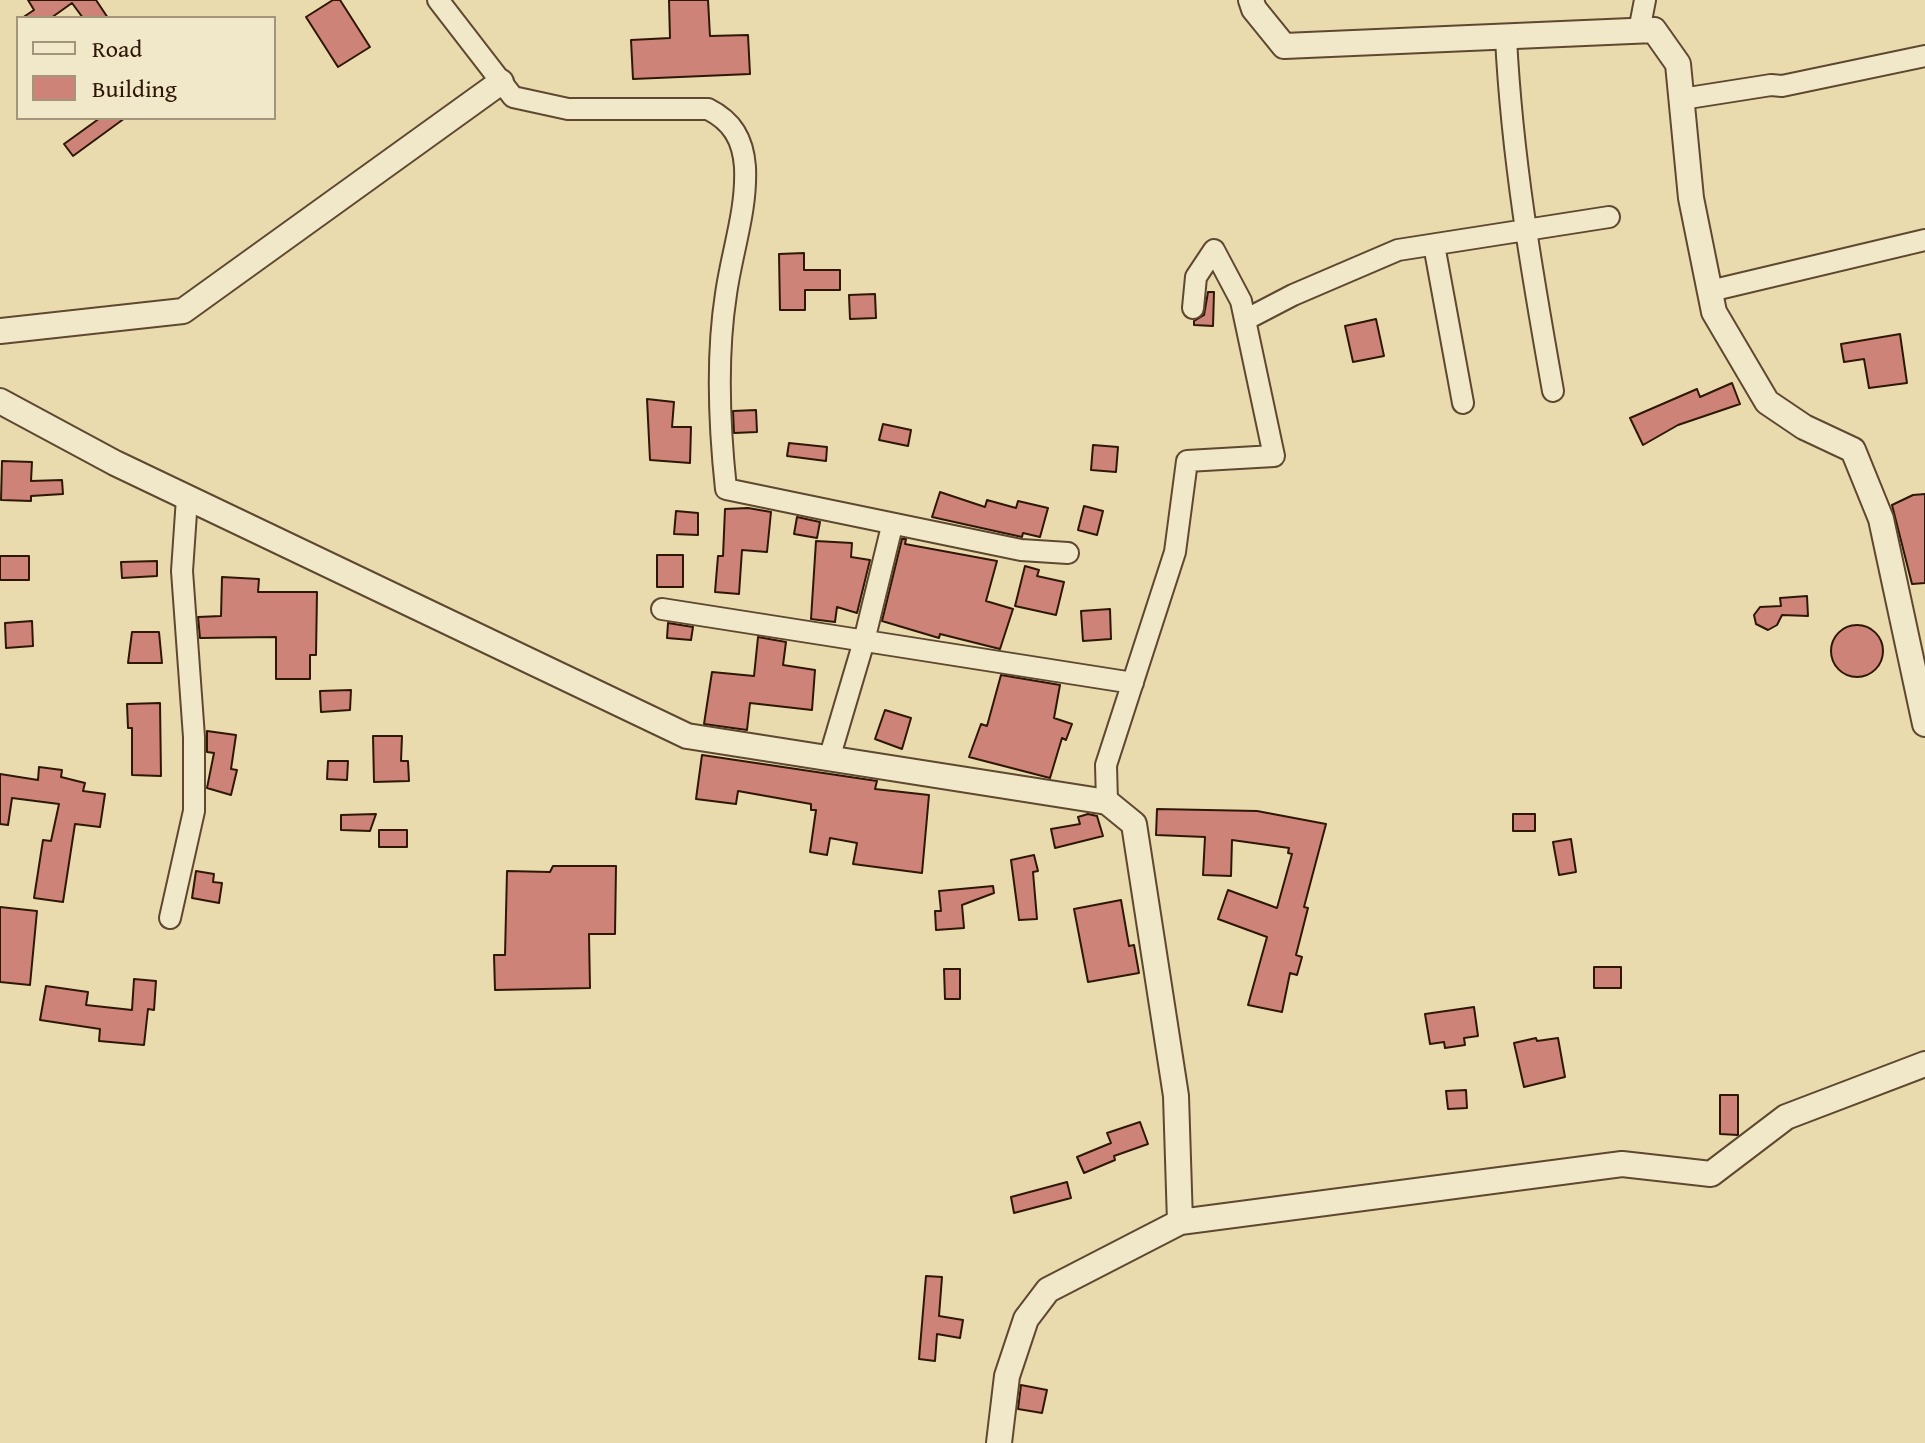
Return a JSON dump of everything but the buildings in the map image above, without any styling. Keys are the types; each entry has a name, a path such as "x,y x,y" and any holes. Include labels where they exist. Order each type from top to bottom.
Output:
{"street":[{"path":"438,0 513,97 568,109 708,109 726,118 736,130 745,165 742,223 726,294 718,413 726,489 892,526 1021,550 1068,553"},
{"path":"1251,0 1254,9 1284,46 1654,30 1678,64 1691,198 1714,312 1767,402 1804,427 1853,450 1881,519 1925,724"},
{"path":"1639,31 1645,0"},
{"path":"1506,38 1511,131 1524,231 1553,391"},
{"path":"1682,99 1771,85 1782,86 1925,56"},
{"path":"0,331 183,311 501,82"},
{"path":"1245,320 1293,295 1398,250 1609,217"},
{"path":"1710,291 1925,240"},
{"path":"1434,245 1463,403"},
{"path":"1107,802 1106,765 1175,552 1187,461 1274,456 1241,301 1214,250 1196,277 1193,308"},
{"path":"0,401 187,498 687,736 1107,802 1134,824 1176,1096 1180,1222"},
{"path":"170,918 194,811 194,737 182,571 187,498"},
{"path":"829,759 864,641 892,526"},
{"path":"662,609 1133,683"},
{"path":"999,1443 1007,1376 1026,1319 1048,1290 1180,1222 1622,1164 1711,1174 1786,1117 1925,1064"}]}
